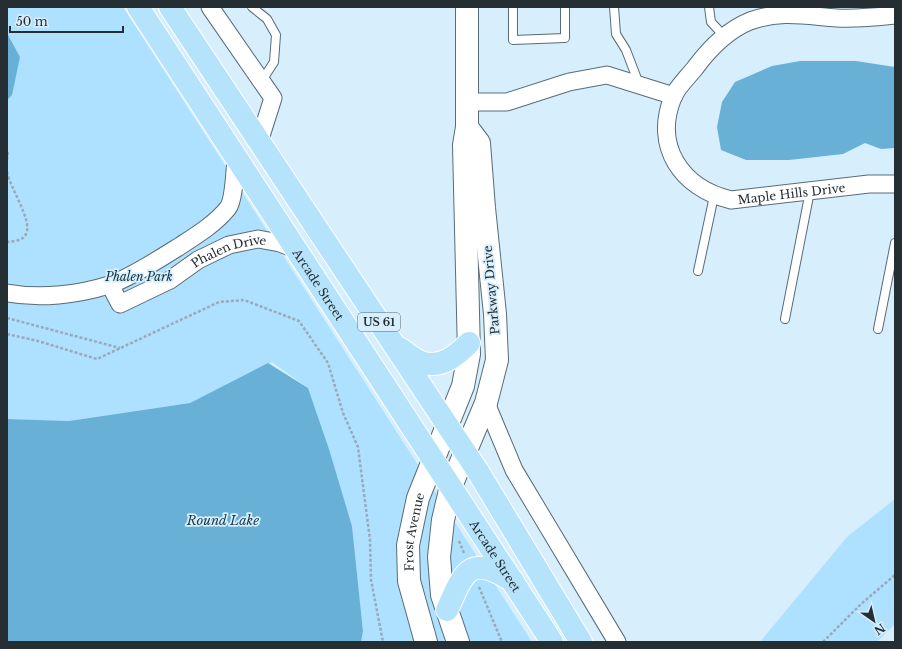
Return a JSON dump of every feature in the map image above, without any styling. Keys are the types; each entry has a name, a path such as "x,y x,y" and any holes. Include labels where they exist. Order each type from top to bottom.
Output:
{"main road":[{"name":"Arcade Street","path":"138,7 298,250 552,642"},
{"name":"US 61","path":"170,7 465,453 581,642"},
{"path":"394,346 424,363 441,363 458,354 469,343"},
{"path":"447,610 462,580 471,570 482,567 494,570 513,582"}],"street":[{"name":"Parkway Drive","path":"447,426 463,386 469,354 464,145 467,127 467,7"},
{"path":"213,8 273,98 259,142"},
{"name":"Maple Hills Drive","path":"895,16 857,19 805,11 780,14 750,22 725,37 707,52 674,96 667,117 666,137 671,156 682,172 696,186 714,196 731,200 869,184 895,184"},
{"path":"466,102 507,102 569,82 608,75 674,96"},
{"name":"Parkway Drive","path":"465,453 486,403 496,360 495,314 479,142 467,127"},
{"name":"Phalen Drive","path":"7,293 23,296 76,293 110,285 172,251 207,228 229,207 235,179 236,158"},
{"path":"198,234 211,254"},
{"name":"Phalen Drive","path":"110,285 120,304 170,280 184,270 229,245 258,239 280,243 298,250"},
{"path":"172,251 184,270"},
{"path":"486,403 514,470 617,642"},
{"name":"Frost Avenue","path":"426,642 409,581 408,545 418,498 447,426"},
{"name":"Frost Avenue","path":"458,642 442,595 439,557 443,520 451,486 465,453"}],"lane":[{"path":"252,7 267,19 276,35 274,62 261,82"},
{"path":"512,7 514,40 565,38 565,7"},
{"path":"614,7 616,34 626,50 639,84"},
{"path":"709,7 711,22 725,37"},
{"path":"785,319 810,191"},
{"path":"698,271 714,196"},
{"path":"878,329 895,243"}],"path":[{"path":"7,160 8,151"},
{"path":"7,172 9,183 25,216 28,227 26,235 19,240 7,242"},
{"path":"7,334 38,341 97,359 219,302 244,300 299,321 328,363 343,413 358,447 370,540 370,580 383,642"},
{"path":"7,318 120,348"},
{"path":"471,570 502,642"},
{"path":"823,642 861,604 895,575"}],"green space":[{"name":"Phalen Park","path":"7,7 123,7 532,642 361,642 363,631 352,526 329,449 308,388 272,362 190,403 69,421 7,419"},
{"path":"895,499 895,624 877,642 760,642 847,537"}],"water":[{"path":"7,33 20,57 12,95 7,100"},
{"path":"800,61 856,61 895,67 895,148 881,149 865,143 843,154 789,160 746,160 721,150 717,127 722,102 735,82 772,66"},
{"name":"Round Lake","path":"268,363 308,388 329,449 352,526 363,631 361,642 7,642 7,419 69,421 190,403"}]}
